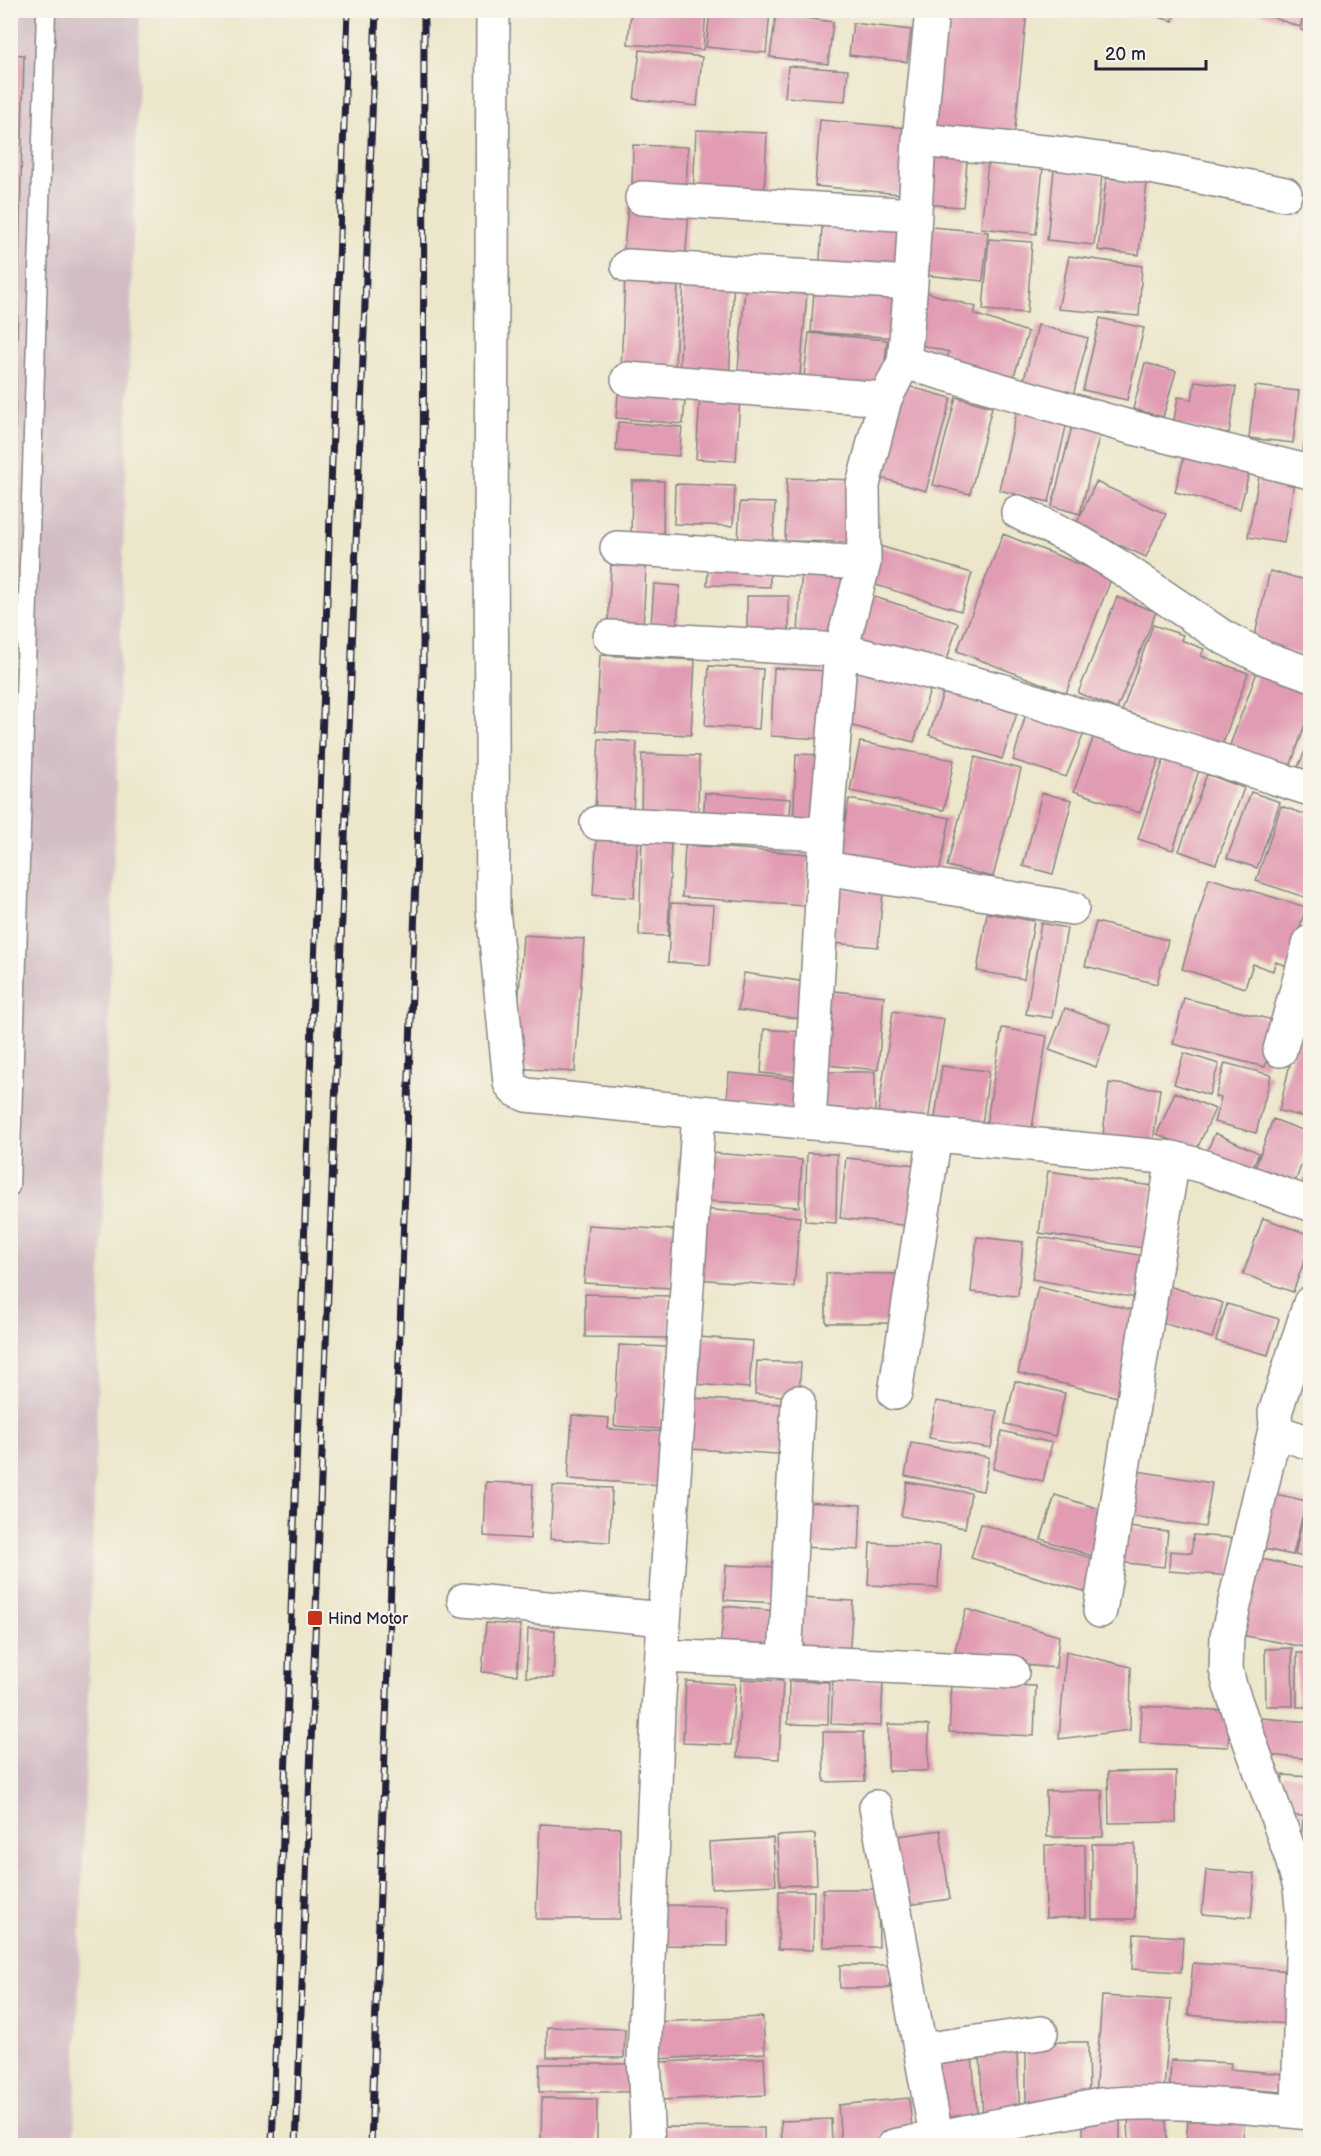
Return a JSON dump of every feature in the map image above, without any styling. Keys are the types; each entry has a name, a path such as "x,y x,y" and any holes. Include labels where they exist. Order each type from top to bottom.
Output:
{"street":[{"path":"493,10 491,561 493,909 510,1083 514,1089 526,1095 1173,1158 1311,1204"},
{"path":"808,1124 826,834 841,650 864,563 863,485 885,399 903,362 911,283 919,140 932,10"},
{"path":"919,140 1056,153 1142,165 1285,194"},
{"path":"642,198 914,215"},
{"path":"628,266 911,283"},
{"path":"903,362 1126,426 1311,472"},
{"path":"628,379 885,399"},
{"path":"1018,512 1074,539 1117,565 1223,637 1262,657 1311,674"},
{"path":"617,549 864,563"},
{"path":"610,637 841,650 1000,690 1311,789"},
{"path":"597,823 826,834"},
{"path":"825,868 1072,908"},
{"path":"1280,1050 1311,942"},
{"path":"648,2145 644,2060 658,1710 699,1112"},
{"path":"895,1393 935,1135"},
{"path":"1100,1611 1173,1158"},
{"path":"894,2145 1101,2105 1122,2103 1239,2106 1304,2112 1303,1917 1300,1887 1226,1669 1227,1636 1276,1425 1278,1400 1311,1303"},
{"path":"785,1662 798,1402"},
{"path":"1276,1425 1280,1433 1311,1443"},
{"path":"464,1600 664,1619"},
{"path":"662,1656 1012,1672"},
{"path":"876,1807 936,2136"},
{"path":"921,2050 1041,2033"}],"lane":[{"path":"10,1187 46,10"}],"shaded area":[{"path":"11,11 140,11 74,2145 11,2146"}],"building":[{"path":"631,10 706,10 703,50 628,44"},
{"path":"710,10 770,12 766,53 706,47"},
{"path":"936,10 1027,10 1014,139 924,129"},
{"path":"1133,10 1175,10 1173,21"},
{"path":"1252,10 1305,10 1300,27"},
{"path":"1310,10 1310,33 1301,30"},
{"path":"776,14 833,22 828,64 770,57"},
{"path":"853,23 911,30 907,62 849,55"},
{"path":"640,50 702,57 697,106 634,99"},
{"path":"10,54 24,55 14,469 10,469"},
{"path":"788,66 848,70 845,101 785,97"},
{"path":"820,120 907,128 901,194 815,186"},
{"path":"696,130 767,133 764,199 693,196"},
{"path":"633,145 688,147 686,189 632,187"},
{"path":"926,147 968,151 963,207 920,204"},
{"path":"988,163 1043,168 1036,234 981,228"},
{"path":"1054,170 1102,175 1094,245 1047,240"},
{"path":"1106,178 1147,182 1139,255 1098,250"},
{"path":"628,206 689,210 685,263 623,258"},
{"path":"823,213 900,219 894,279 819,274"},
{"path":"920,226 988,232 983,281 915,274"},
{"path":"989,239 1032,242 1027,313 983,310"},
{"path":"1069,256 1142,266 1139,316 1058,309"},
{"path":"625,276 678,279 675,374 621,371"},
{"path":"684,277 734,279 729,379 679,377"},
{"path":"745,289 807,294 799,386 737,381"},
{"path":"814,290 900,296 897,338 811,332"},
{"path":"919,290 976,307 974,314 1028,332 1011,385 945,363 949,352 912,343"},
{"path":"1100,318 1144,328 1127,400 1083,390"},
{"path":"1038,325 1088,338 1073,396 1023,383"},
{"path":"809,333 887,340 882,394 803,387"},
{"path":"1145,363 1176,371 1163,417 1133,409"},
{"path":"1195,381 1236,387 1229,433 1173,425 1178,397 1192,399"},
{"path":"896,383 951,398 926,491 871,475"},
{"path":"619,384 686,390 683,424 616,418"},
{"path":"1255,386 1299,391 1293,443 1249,438"},
{"path":"700,396 740,399 736,461 696,459"},
{"path":"956,397 992,407 970,494 933,485"},
{"path":"1019,402 1069,413 1049,502 999,490"},
{"path":"1310,402 1310,452 1303,451"},
{"path":"1074,418 1102,425 1080,514 1052,506"},
{"path":"618,422 682,427 679,456 616,451"},
{"path":"1185,452 1250,469 1240,509 1175,492"},
{"path":"1260,471 1295,476 1284,543 1248,537"},
{"path":"787,478 857,480 855,542 785,541"},
{"path":"632,481 664,481 663,540 631,539"},
{"path":"1096,482 1166,514 1146,557 1076,525"},
{"path":"675,484 735,486 733,526 674,524"},
{"path":"740,502 775,503 773,545 738,543"},
{"path":"1003,534 1112,577 1066,693 957,651"},
{"path":"876,545 972,573 961,611 866,582"},
{"path":"709,561 770,564 770,587 707,585"},
{"path":"802,564 846,567 842,637 798,634"},
{"path":"611,565 646,567 643,629 608,628"},
{"path":"1270,571 1310,581 1310,657 1253,643"},
{"path":"654,584 680,586 677,626 651,625"},
{"path":"865,594 958,623 944,670 850,641"},
{"path":"747,596 789,596 789,639 747,639"},
{"path":"1117,597 1156,612 1117,709 1078,693"},
{"path":"1153,625 1183,635 1181,640 1204,649 1201,656 1248,673 1222,746 1122,711"},
{"path":"600,655 695,660 691,735 596,731"},
{"path":"857,659 933,680 914,742 841,723"},
{"path":"709,666 763,669 759,729 705,726"},
{"path":"774,668 828,671 824,739 771,736"},
{"path":"1257,672 1310,691 1310,711 1290,767 1230,745"},
{"path":"947,681 1020,704 1002,759 929,735"},
{"path":"1028,706 1087,726 1066,777 1013,760"},
{"path":"1096,730 1161,753 1140,813 1074,791"},
{"path":"599,739 637,742 633,812 595,810"},
{"path":"1310,740 1310,783 1293,778"},
{"path":"860,742 954,760 944,810 850,791"},
{"path":"642,754 699,756 698,821 641,820"},
{"path":"796,754 823,755 820,831 793,830"},
{"path":"1165,756 1200,767 1173,850 1138,839"},
{"path":"975,757 1021,769 993,877 947,866"},
{"path":"1207,774 1244,788 1216,864 1179,851"},
{"path":"1251,792 1280,802 1257,868 1227,858"},
{"path":"705,793 791,799 789,830 703,824"},
{"path":"1042,793 1072,800 1053,874 1023,866"},
{"path":"849,799 950,818 938,879 838,860"},
{"path":"1281,806 1310,816 1310,899 1256,881"},
{"path":"597,833 638,835 634,898 593,895"},
{"path":"642,840 671,840 668,936 639,935"},
{"path":"685,845 809,854 805,906 682,897"},
{"path":"1209,878 1306,907 1288,966 1275,962 1273,971 1253,964 1245,988 1182,969"},
{"path":"837,888 883,892 878,947 832,943"},
{"path":"671,903 714,905 710,965 668,962"},
{"path":"987,913 1034,921 1024,979 977,971"},
{"path":"1096,922 1168,940 1157,984 1085,966"},
{"path":"1041,923 1067,928 1052,1018 1026,1014"},
{"path":"523,935 584,939 575,1072 514,1068"},
{"path":"744,973 806,982 801,1019 738,1010"},
{"path":"823,990 884,996 878,1070 816,1064"},
{"path":"1184,998 1277,1021 1265,1067 1173,1044"},
{"path":"1065,1008 1111,1025 1096,1067 1049,1050"},
{"path":"893,1011 944,1019 928,1121 878,1113"},
{"path":"1002,1028 1047,1036 1031,1134 986,1126"},
{"path":"764,1029 802,1032 798,1077 761,1073"},
{"path":"1296,1038 1310,1041 1310,1118 1279,1111"},
{"path":"1184,1053 1219,1064 1209,1095 1174,1084"},
{"path":"1225,1063 1271,1075 1256,1133 1214,1122 1221,1098 1215,1097"},
{"path":"942,1066 989,1071 982,1125 935,1119"},
{"path":"815,1072 875,1072 875,1115 815,1116"},
{"path":"729,1073 801,1080 798,1109 727,1102"},
{"path":"1109,1083 1160,1089 1152,1149 1102,1143"},
{"path":"1175,1092 1215,1109 1196,1151 1157,1134"},
{"path":"1273,1119 1310,1133 1310,1141 1292,1191 1252,1176"},
{"path":"1215,1133 1259,1153 1248,1177 1204,1158"},
{"path":"712,1153 802,1160 799,1207 709,1201"},
{"path":"807,1153 837,1154 836,1223 805,1221"},
{"path":"846,1158 917,1165 911,1226 840,1218"},
{"path":"1310,1164 1310,1184 1303,1181"},
{"path":"1048,1171 1153,1186 1144,1248 1039,1233"},
{"path":"702,1209 800,1217 794,1287 697,1279"},
{"path":"1263,1218 1310,1235 1310,1245 1293,1292 1243,1274"},
{"path":"588,1225 675,1230 671,1288 584,1283"},
{"path":"977,1237 1023,1242 1018,1296 971,1292"},
{"path":"1040,1237 1144,1256 1136,1298 1032,1279"},
{"path":"826,1273 898,1274 897,1323 826,1323"},
{"path":"1162,1284 1223,1303 1212,1338 1150,1319"},
{"path":"1038,1287 1141,1312 1122,1398 1018,1373"},
{"path":"585,1294 670,1296 670,1338 585,1337"},
{"path":"1227,1304 1279,1319 1268,1355 1216,1341"},
{"path":"698,1337 753,1341 749,1388 694,1384"},
{"path":"619,1345 666,1347 660,1429 614,1426"},
{"path":"757,1361 801,1363 799,1397 755,1394"},
{"path":"1015,1381 1065,1393 1055,1436 1005,1424"},
{"path":"693,1398 782,1404 779,1454 690,1449"},
{"path":"936,1401 997,1411 991,1448 929,1438"},
{"path":"572,1415 609,1418 608,1429 666,1432 663,1485 568,1479"},
{"path":"1002,1431 1052,1443 1043,1481 993,1469"},
{"path":"911,1443 989,1457 983,1491 905,1476"},
{"path":"1125,1469 1212,1483 1205,1527 1118,1514"},
{"path":"486,1482 533,1484 530,1539 484,1536"},
{"path":"907,1482 971,1493 965,1528 901,1516"},
{"path":"553,1486 612,1488 610,1542 550,1539"},
{"path":"1310,1489 1310,1558 1295,1555 1305,1506 1293,1555 1249,1546 1262,1491 1307,1501"},
{"path":"1055,1495 1106,1511 1092,1556 1041,1539"},
{"path":"803,1502 861,1505 859,1550 801,1547"},
{"path":"981,1524 1097,1560 1087,1592 971,1558"},
{"path":"1121,1526 1168,1532 1164,1567 1117,1562"},
{"path":"1193,1535 1234,1538 1231,1576 1169,1571 1170,1551 1192,1553"},
{"path":"870,1543 940,1546 938,1588 868,1585"},
{"path":"1249,1556 1310,1570 1310,1648 1230,1633"},
{"path":"726,1565 777,1567 776,1603 724,1600"},
{"path":"800,1598 853,1601 849,1658 796,1655"},
{"path":"724,1606 775,1611 772,1653 720,1650"},
{"path":"966,1609 1059,1636 1056,1668 953,1658"},
{"path":"486,1623 520,1625 517,1675 482,1672"},
{"path":"528,1629 555,1630 553,1678 526,1677"},
{"path":"1292,1648 1293,1706 1266,1706 1265,1649"},
{"path":"1066,1651 1131,1667 1130,1730 1059,1739"},
{"path":"1297,1653 1310,1653 1310,1707 1297,1707"},
{"path":"741,1679 783,1681 779,1759 737,1757"},
{"path":"833,1680 883,1681 881,1726 831,1724"},
{"path":"686,1681 735,1684 731,1745 683,1743"},
{"path":"789,1681 829,1682 828,1725 788,1724"},
{"path":"952,1683 1036,1686 1034,1736 949,1732"},
{"path":"1142,1706 1230,1711 1228,1747 1140,1743"},
{"path":"1261,1718 1310,1722 1310,1759 1258,1754"},
{"path":"888,1724 929,1725 928,1771 888,1771"},
{"path":"823,1732 863,1732 865,1781 824,1782"},
{"path":"1176,1771 1176,1822 1109,1823 1108,1772"},
{"path":"1283,1775 1310,1777 1310,1817 1279,1814"},
{"path":"1102,1790 1103,1837 1047,1837 1046,1791"},
{"path":"1303,1820 1310,1821 1310,1868 1297,1866"},
{"path":"540,1824 620,1828 620,1919 536,1919"},
{"path":"940,1830 950,1899 901,1906 891,1837"},
{"path":"815,1834 817,1884 780,1886 777,1836"},
{"path":"773,1838 776,1885 711,1888 709,1842"},
{"path":"1092,1844 1135,1844 1135,1919 1092,1919"},
{"path":"1045,1845 1085,1845 1086,1917 1046,1918"},
{"path":"1206,1870 1255,1874 1251,1918 1202,1914"},
{"path":"823,1889 878,1889 879,1947 823,1947"},
{"path":"779,1891 814,1891 813,1950 778,1949"},
{"path":"660,1905 728,1906 728,1946 659,1945"},
{"path":"1134,1934 1183,1937 1181,1972 1132,1969"},
{"path":"1193,1963 1291,1971 1286,2024 1188,2015"},
{"path":"840,1965 890,1965 890,1988 840,1988"},
{"path":"1102,1996 1171,2000 1163,2102 1095,2097"},
{"path":"763,2017 765,2053 657,2059 655,2022"},
{"path":"547,2027 625,2029 624,2058 547,2057"},
{"path":"1026,2042 1088,2042 1089,2103 1026,2103"},
{"path":"1017,2052 1020,2119 983,2121 980,2053"},
{"path":"972,2057 978,2121 936,2125 930,2061"},
{"path":"764,2058 766,2095 661,2100 660,2062"},
{"path":"1171,2060 1231,2063 1230,2069 1285,2074 1283,2092 1230,2088 1229,2103 1169,2100"},
{"path":"540,2064 629,2064 629,2092 539,2092"},
{"path":"542,2098 597,2099 597,2142 541,2142"},
{"path":"909,2098 913,2137 841,2144 838,2105"},
{"path":"1166,2114 1167,2146 1129,2146 1128,2116"},
{"path":"831,2119 832,2146 782,2146 781,2121"},
{"path":"1083,2119 1120,2119 1120,2146 1083,2146"},
{"path":"1188,2119 1244,2122 1243,2146 1186,2146"},
{"path":"661,2127 764,2128 764,2146 661,2146"}],"railway":[{"path":"272,2146 348,10"},
{"path":"296,2146 376,10"},
{"path":"371,2146 423,681 424,10"}],"place":[{"name":"Hind Motor","path":"315,1618"}]}
